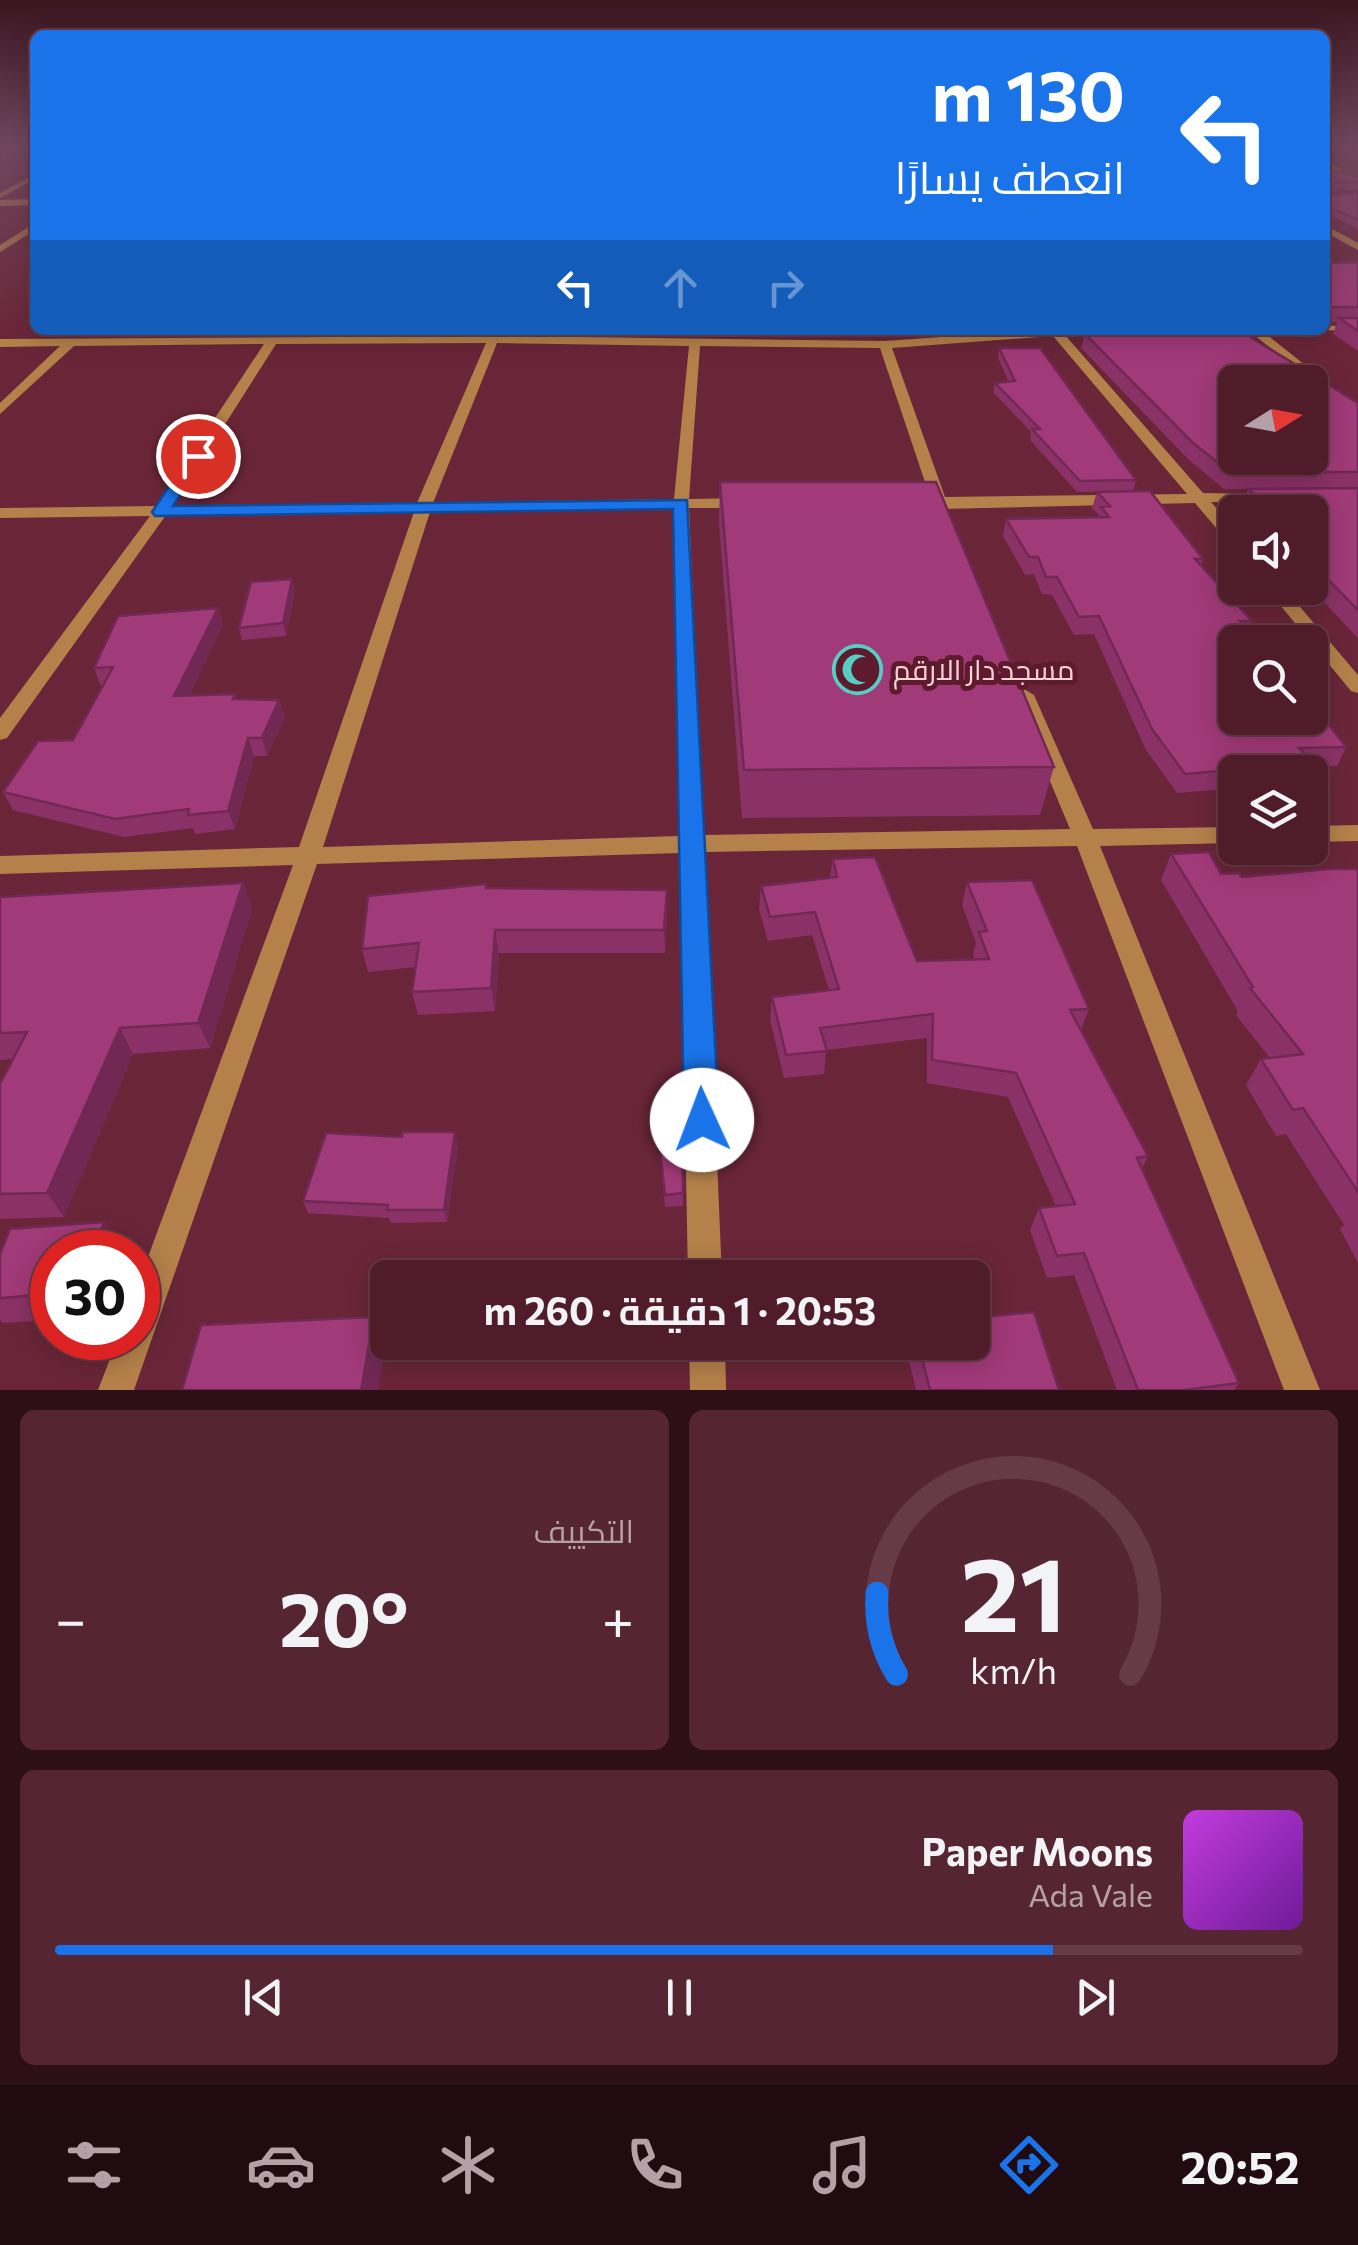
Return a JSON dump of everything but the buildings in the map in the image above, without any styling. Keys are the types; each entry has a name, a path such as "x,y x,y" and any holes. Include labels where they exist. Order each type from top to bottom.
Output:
{"street":[{"path":"0,249 30,229"},
{"path":"1330,231 1358,247"},
{"path":"0,237 18,237"},
{"path":"1330,328 1358,328"},
{"path":"207,343 213,335"},
{"path":"0,343 271,343 495,335 886,345 963,335"},
{"path":"160,1267 309,854 423,508 495,335"},
{"path":"1059,335 1218,520"},
{"path":"1260,335 1358,414"},
{"path":"694,341 681,503 706,1260"},
{"path":"0,410 71,342"},
{"path":"0,733 161,512 271,343"},
{"path":"886,345 943,510"},
{"path":"899,502 943,510 1218,498"},
{"path":"0,513 760,503"},
{"path":"1289,605 1358,687"},
{"path":"1016,678 1086,837 1302,1390"},
{"path":"1328,834 1358,833"},
{"path":"0,864 694,844 1218,835"},
{"path":"116,1390 127,1360"},
{"path":"707,1360 708,1390"}],"place":[{"name":"مسجد دار الارقم","path":"858,669"}],"route":[{"path":"198,456 161,512 681,503 702,1120"}]}
